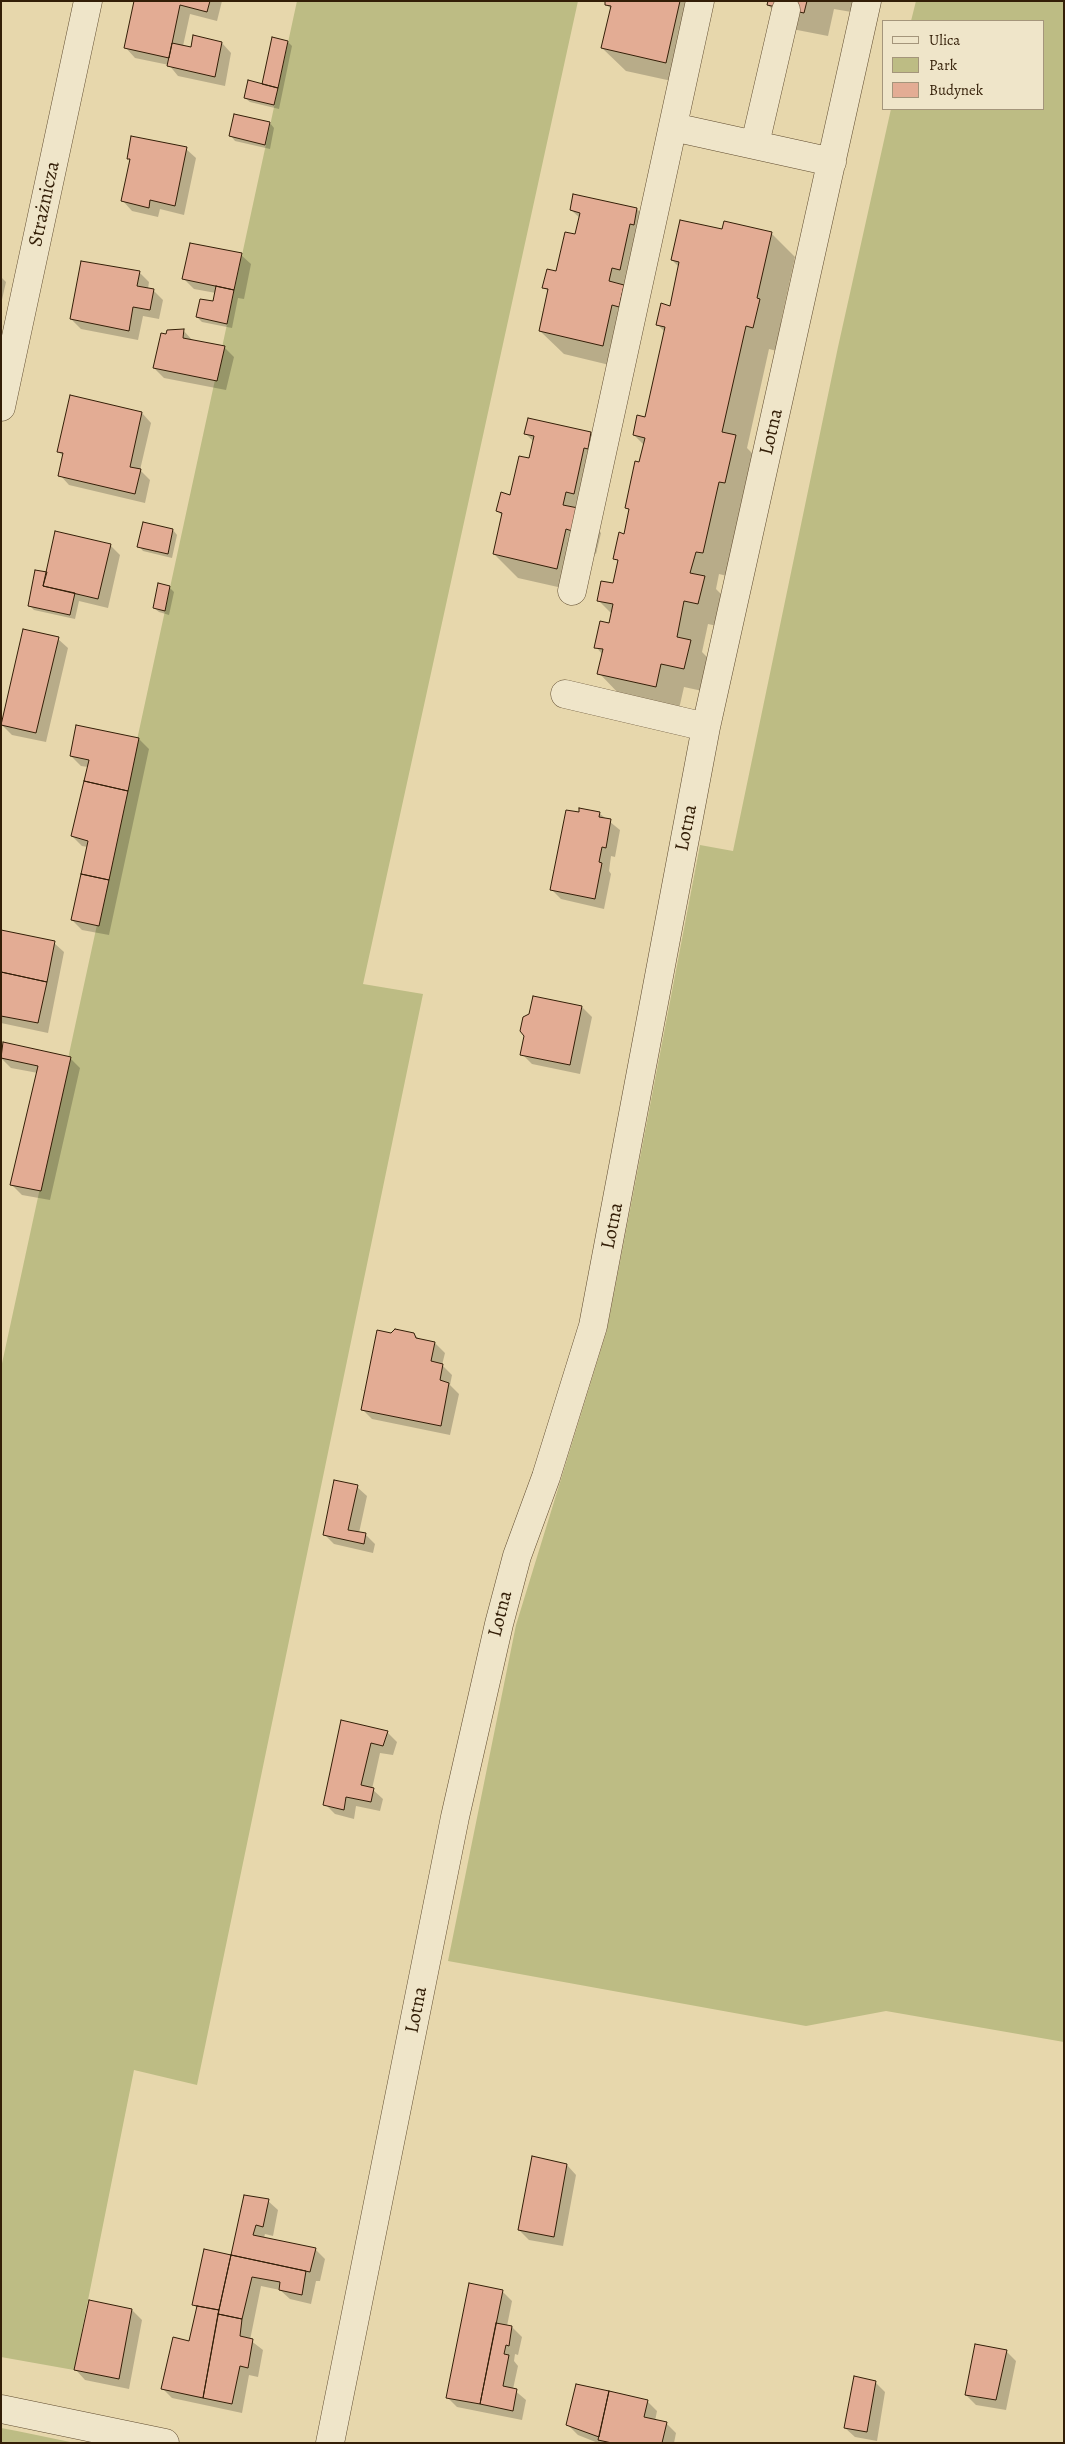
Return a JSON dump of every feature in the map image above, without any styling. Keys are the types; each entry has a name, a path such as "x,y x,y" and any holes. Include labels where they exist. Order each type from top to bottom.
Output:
{"street":[{"name":"Strażnicza","path":"1,408 88,1"},
{"path":"572,591 700,1"},
{"name":"Lotna","path":"330,2443 455,1817 499,1624 517,1556 546,1477 595,1319 706,726 867,1"},
{"path":"755,144 786,10"},
{"path":"673,127 832,162"},
{"path":"565,694 706,726"},
{"path":"1,2408 165,2443"}],"green space":[{"path":"297,1 578,1 363,984 423,994 197,2085 134,2070 74,2370 1,2357 1,1368"},
{"path":"916,1 1064,1 1064,2042 886,2011 806,2026 448,1961 516,1625 607,1330 700,845 733,851 838,347 891,110 1045,110 1045,20 911,20"},
{"path":"1,2428 17,2431 75,2443 1,2443"}],"building":[{"path":"134,1 210,1 207,12 180,5 169,58 124,48"},
{"path":"605,1 680,1 666,63 601,48 611,6 605,5"},
{"path":"768,1 807,1 804,13 767,5"},
{"path":"193,35 222,42 215,77 167,66 172,43 191,47"},
{"path":"272,37 288,41 278,88 262,84"},
{"path":"248,80 278,88 274,105 244,98"},
{"path":"234,114 270,122 265,145 229,136"},
{"path":"131,136 187,147 175,206 150,200 149,208 121,201 130,159 127,159"},
{"path":"573,194 637,208 634,225 630,224 620,270 612,268 609,281 624,285 619,307 612,305 603,346 539,331 548,289 542,288 547,269 556,271 565,232 575,234 580,213 570,210"},
{"path":"680,220 722,229 724,221 772,232 757,298 760,299 753,328 746,326 722,432 736,435 725,483 719,482 703,553 696,552 690,573 705,576 698,604 684,601 677,637 691,640 684,669 661,664 656,687 597,674 603,649 594,648 600,621 609,623 613,604 597,601 601,581 613,583 618,560 613,559 619,532 624,534 629,509 625,508 635,461 639,462 645,438 633,435 637,415 645,417 665,327 656,325 661,303 670,306 679,262 671,260"},
{"path":"190,243 242,253 234,290 182,279"},
{"path":"81,261 140,271 137,286 154,289 150,310 133,307 129,331 70,319"},
{"path":"216,286 234,290 227,324 196,317 200,299 213,301"},
{"path":"184,329 183,338 225,346 217,381 153,368 161,333 166,334 167,330"},
{"path":"70,395 142,412 130,467 141,469 135,494 58,476 63,453 57,452"},
{"path":"528,418 591,432 588,449 584,448 574,494 566,492 563,505 578,508 572,531 566,529 557,569 493,554 502,513 496,511 501,492 510,495 519,456 529,458 534,436 524,434"},
{"path":"143,522 173,529 168,554 137,547"},
{"path":"55,531 111,544 98,599 43,586"},
{"path":"35,570 47,572 43,586 75,593 70,615 28,606"},
{"path":"158,583 170,586 165,611 153,608"},
{"path":"23,629 59,637 36,733 1,725"},
{"path":"76,725 139,738 128,791 84,781 89,760 70,756"},
{"path":"84,781 128,791 109,880 81,874 88,841 71,836"},
{"path":"579,808 600,812 599,817 611,819 606,848 602,847 599,862 602,863 595,899 550,890 566,810 579,812"},
{"path":"81,874 109,880 99,926 71,920"},
{"path":"1,930 55,941 47,982 1,972"},
{"path":"1,972 47,982 38,1023 1,1016"},
{"path":"533,996 582,1006 570,1065 520,1055 524,1036 520,1031 523,1017 529,1014"},
{"path":"3,1042 71,1057 41,1191 10,1185 38,1066 1,1058"},
{"path":"395,1329 414,1333 416,1338 435,1342 431,1361 443,1364 440,1380 449,1383 441,1426 361,1410 377,1330 391,1333"},
{"path":"334,1480 358,1485 348,1530 366,1533 364,1544 323,1535"},
{"path":"341,1720 388,1731 383,1746 371,1743 361,1785 374,1788 371,1802 346,1797 344,1810 323,1805"},
{"path":"532,2156 567,2164 554,2237 518,2230"},
{"path":"244,2195 269,2199 263,2227 256,2225 253,2235 316,2248 310,2272 231,2255"},
{"path":"204,2249 231,2255 219,2310 192,2305"},
{"path":"231,2255 306,2271 302,2295 279,2290 280,2282 252,2277 242,2319 218,2314"},
{"path":"469,2283 503,2290 480,2404 446,2398"},
{"path":"89,2300 132,2309 119,2379 74,2370"},
{"path":"197,2306 219,2310 203,2398 161,2389 173,2337 189,2341"},
{"path":"218,2314 242,2319 240,2336 253,2339 248,2368 240,2366 232,2404 203,2398"},
{"path":"496,2323 512,2326 509,2346 506,2345 504,2354 509,2355 503,2386 517,2389 513,2411 480,2404"},
{"path":"975,2344 1007,2350 996,2400 965,2395"},
{"path":"854,2376 876,2381 867,2432 844,2428"},
{"path":"576,2384 609,2391 599,2437 566,2425"},
{"path":"609,2391 648,2400 644,2417 667,2422 662,2443 612,2443 598,2440"}]}
